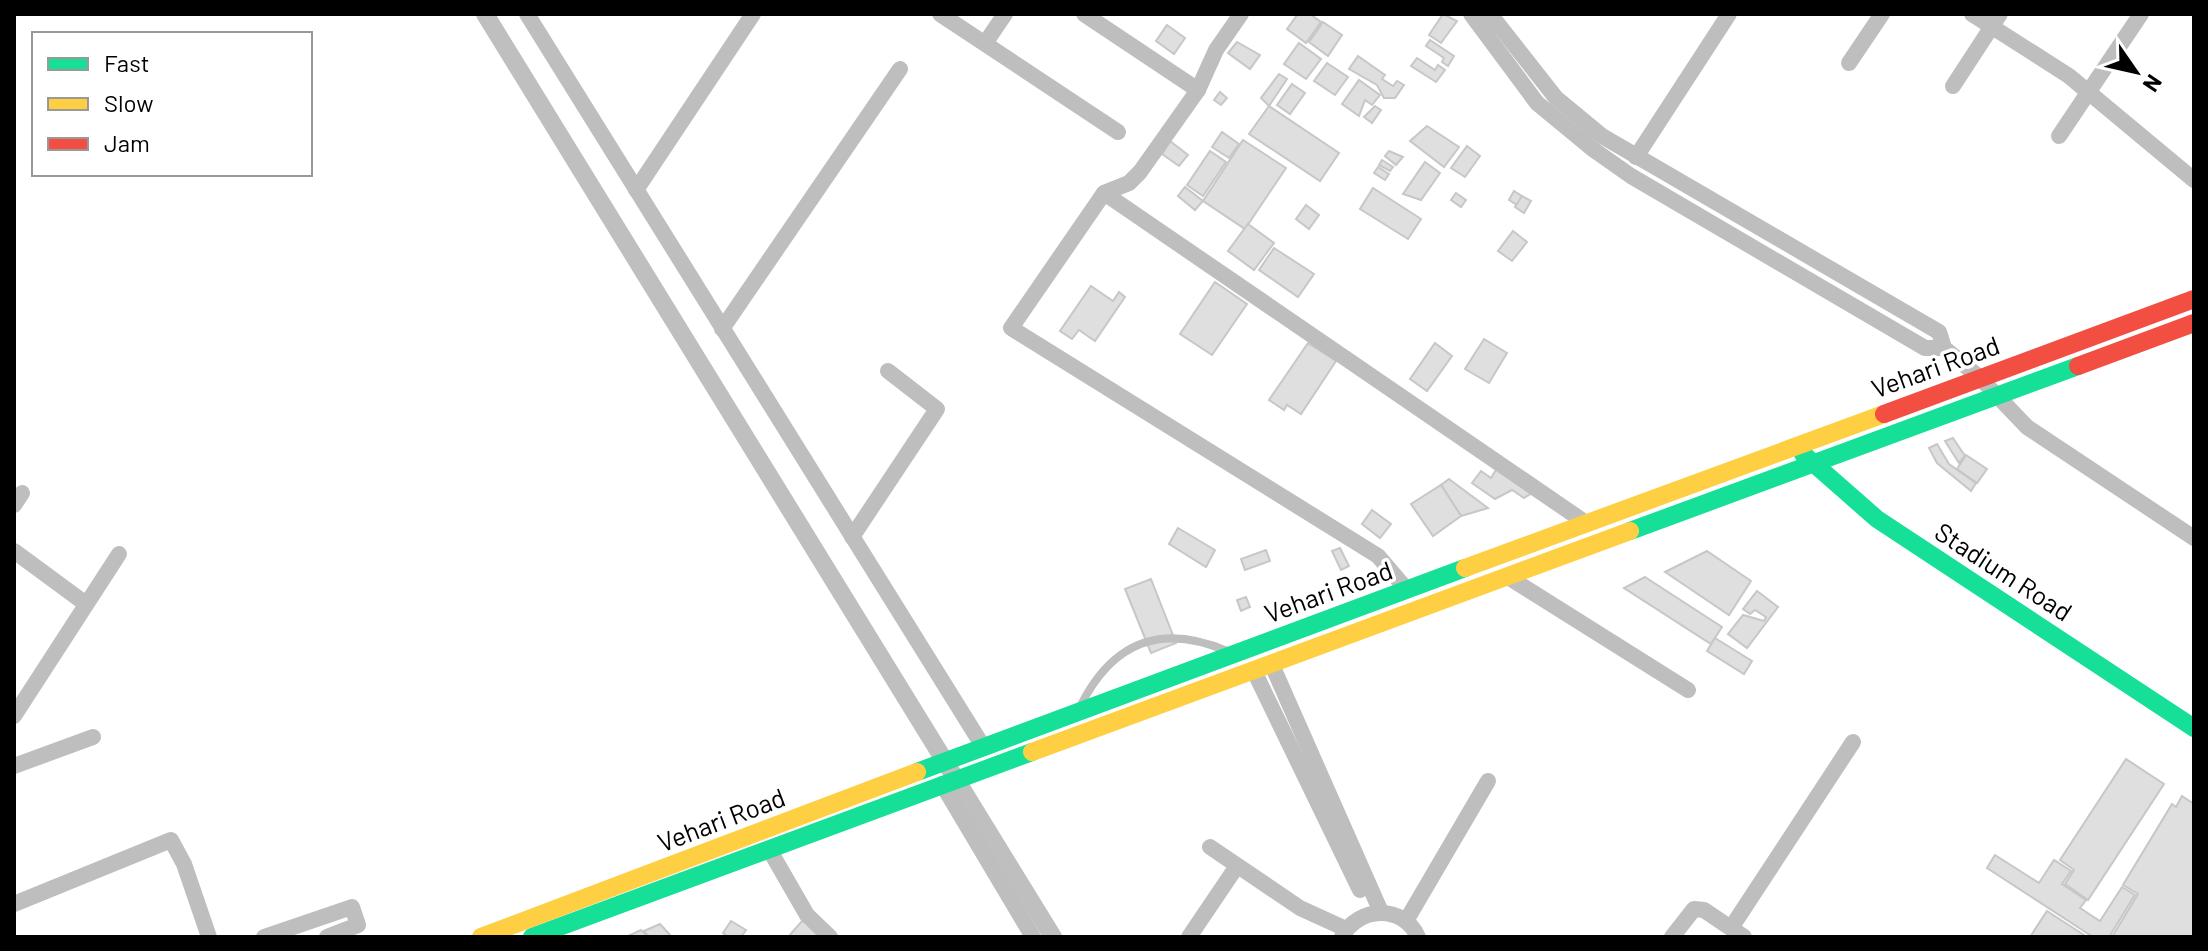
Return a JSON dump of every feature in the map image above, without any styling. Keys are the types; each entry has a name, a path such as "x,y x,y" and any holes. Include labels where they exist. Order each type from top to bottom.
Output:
{"main road":[{"name":"Vehari Road","path":"481,937 1078,711 2194,299"},
{"name":"Vehari Road","path":"532,937 2194,323"},
{"name":"Stadium Road","path":"1796,445 1811,464 1877,519 2194,728"}],"street":[{"path":"527,14 982,749"},
{"path":"636,190 753,14"},
{"path":"940,14 1118,132"},
{"path":"986,42 1005,14"},
{"path":"1084,14 1198,90"},
{"path":"1241,14 1216,50 1198,90 1140,172 1129,183 1104,193 1011,328 1378,556 1407,590"},
{"path":"1471,14 1537,103 1631,176 1925,348 1944,348"},
{"path":"1490,14 1556,98 1602,136 1939,332 1944,348 1980,378 2027,427 2194,538"},
{"path":"1636,157 1729,14"},
{"path":"1849,63 1882,14"},
{"path":"1972,14 1996,20 2194,180"},
{"path":"2059,136 2141,14"},
{"path":"1953,86 1996,20"},
{"path":"722,329 900,69"},
{"path":"1104,193 1586,523"},
{"path":"852,537 937,409 888,371"},
{"path":"14,551 86,604"},
{"path":"14,716 119,554"},
{"path":"1508,577 1688,690"},
{"path":"1263,668 1376,913"},
{"path":"14,766 93,737"},
{"path":"1672,937 1694,909 1704,910 1737,932 1853,742"},
{"path":"1406,921 1488,781"},
{"path":"942,784 1033,937"},
{"path":"14,904 171,840 184,864 209,937"},
{"path":"1210,847 1300,908 1344,933 1355,920 1376,913 1406,921 1418,937"},
{"path":"769,849 807,915 830,937"},
{"path":"1189,937 1237,866"},
{"path":"264,937 352,907 358,925 327,937"}],"lane":[{"path":"1074,737 1078,711 1095,677 1124,651 1160,638 1199,639 1263,668"}],"building":[{"path":"1298,14 1310,14 1321,22 1306,43 1287,29"},
{"path":"1443,14 1457,21 1441,43 1429,35"},
{"path":"1323,22 1342,35 1328,56 1309,42"},
{"path":"1167,25 1185,38 1174,54 1156,41"},
{"path":"1430,40 1454,56 1448,66 1442,62 1444,58 1426,46"},
{"path":"1237,42 1260,55 1250,69 1228,53"},
{"path":"1299,43 1321,59 1306,79 1284,64"},
{"path":"1358,56 1385,75 1382,79 1393,86 1397,81 1404,85 1395,98 1384,98 1377,85 1349,69"},
{"path":"1417,58 1435,70 1438,65 1445,70 1436,82 1411,66"},
{"path":"1327,63 1348,77 1335,95 1314,81"},
{"path":"1279,74 1287,79 1269,106 1261,98"},
{"path":"1359,80 1380,95 1372,105 1365,100 1359,116 1342,104"},
{"path":"1292,84 1305,93 1290,114 1277,105"},
{"path":"1220,92 1227,98 1221,105 1214,100"},
{"path":"1269,106 1339,153 1320,181 1249,134"},
{"path":"1375,106 1381,110 1372,123 1364,117"},
{"path":"1427,126 1459,147 1444,167 1410,141"},
{"path":"1222,132 1239,144 1229,158 1212,147"},
{"path":"1243,140 1286,168 1245,229 1203,201"},
{"path":"1170,141 1188,155 1179,166 1162,154"},
{"path":"1467,146 1480,156 1465,177 1451,168"},
{"path":"1210,151 1226,162 1203,196 1187,185"},
{"path":"1389,151 1403,157 1396,165 1385,156"},
{"path":"1382,160 1393,167 1390,171 1379,165"},
{"path":"1425,162 1440,173 1421,200 1403,194"},
{"path":"1378,167 1389,174 1385,180 1374,173"},
{"path":"1185,187 1203,201 1195,210 1178,196"},
{"path":"1373,188 1421,219 1408,239 1360,209"},
{"path":"1514,191 1522,196 1517,205 1509,200"},
{"path":"1456,193 1466,200 1461,207 1451,200"},
{"path":"1522,196 1531,201 1524,213 1515,207"},
{"path":"1306,205 1319,215 1309,229 1296,219"},
{"path":"1248,224 1274,243 1254,270 1228,251"},
{"path":"1513,231 1527,242 1512,261 1498,251"},
{"path":"1274,248 1314,274 1298,297 1259,270"},
{"path":"1215,282 1247,304 1212,355 1180,334"},
{"path":"1091,286 1113,301 1119,292 1125,297 1095,341 1079,330 1072,339 1060,331"},
{"path":"1484,339 1507,353 1489,383 1465,369"},
{"path":"1308,343 1336,361 1301,414 1287,405 1284,410 1269,400"},
{"path":"1435,343 1452,356 1427,391 1410,379"},
{"path":"1953,438 1965,456 1959,463 1945,441"},
{"path":"1937,444 1949,464 1976,483 1971,491 1937,463 1929,448"},
{"path":"1966,455 1987,469 1977,483 1957,469"},
{"path":"1497,468 1532,493 1524,498 1512,490 1495,499 1472,483 1481,471 1491,478"},
{"path":"1449,479 1488,508 1461,516 1441,485"},
{"path":"1441,485 1461,516 1433,536 1411,504"},
{"path":"1372,510 1391,524 1380,538 1362,524"},
{"path":"1178,528 1215,550 1206,567 1169,544"},
{"path":"1340,548 1349,566 1341,570 1332,551"},
{"path":"1266,550 1270,561 1245,570 1241,559"},
{"path":"1707,551 1751,581 1729,615 1665,572"},
{"path":"1645,577 1722,627 1711,644 1624,588"},
{"path":"1151,579 1176,643 1151,653 1125,589"},
{"path":"1757,591 1778,607 1747,648 1728,634 1743,615 1764,621 1766,617 1755,610 1750,614 1743,609"},
{"path":"1246,597 1250,607 1241,611 1237,600"},
{"path":"1715,638 1752,661 1744,674 1707,651"},
{"path":"2126,759 2164,784 2088,900 2065,884 2074,870 2060,860"},
{"path":"2182,796 2194,804 2194,937 2112,937 2138,894 2123,885 2172,804 2176,807"},
{"path":"1995,855 2039,883 2054,860 2071,871 2062,884 2086,900 2080,908 2100,921 2122,887 2135,895 2109,937 2093,937 1987,868"},
{"path":"2047,911 2087,937 2030,937"},
{"path":"803,920 820,937 788,937"},
{"path":"731,921 746,930 741,937 728,937 723,933"},
{"path":"660,924 672,937 649,937 644,931"},
{"path":"641,930 648,937 628,936"}],"waterway":[{"path":"485,14 1053,937"}],"traffic: fast":[{"path":"1630,531 2078,366"},
{"path":"1803,454 1877,519 2194,728"},
{"path":"917,772 1465,568"},
{"path":"532,937 1032,752"}],"traffic: slow":[{"path":"1465,568 1884,414"},
{"path":"1032,752 1630,531"},
{"path":"481,937 917,772"}],"traffic: jam":[{"path":"1884,414 2194,299"},
{"path":"2078,366 2194,323"}]}
